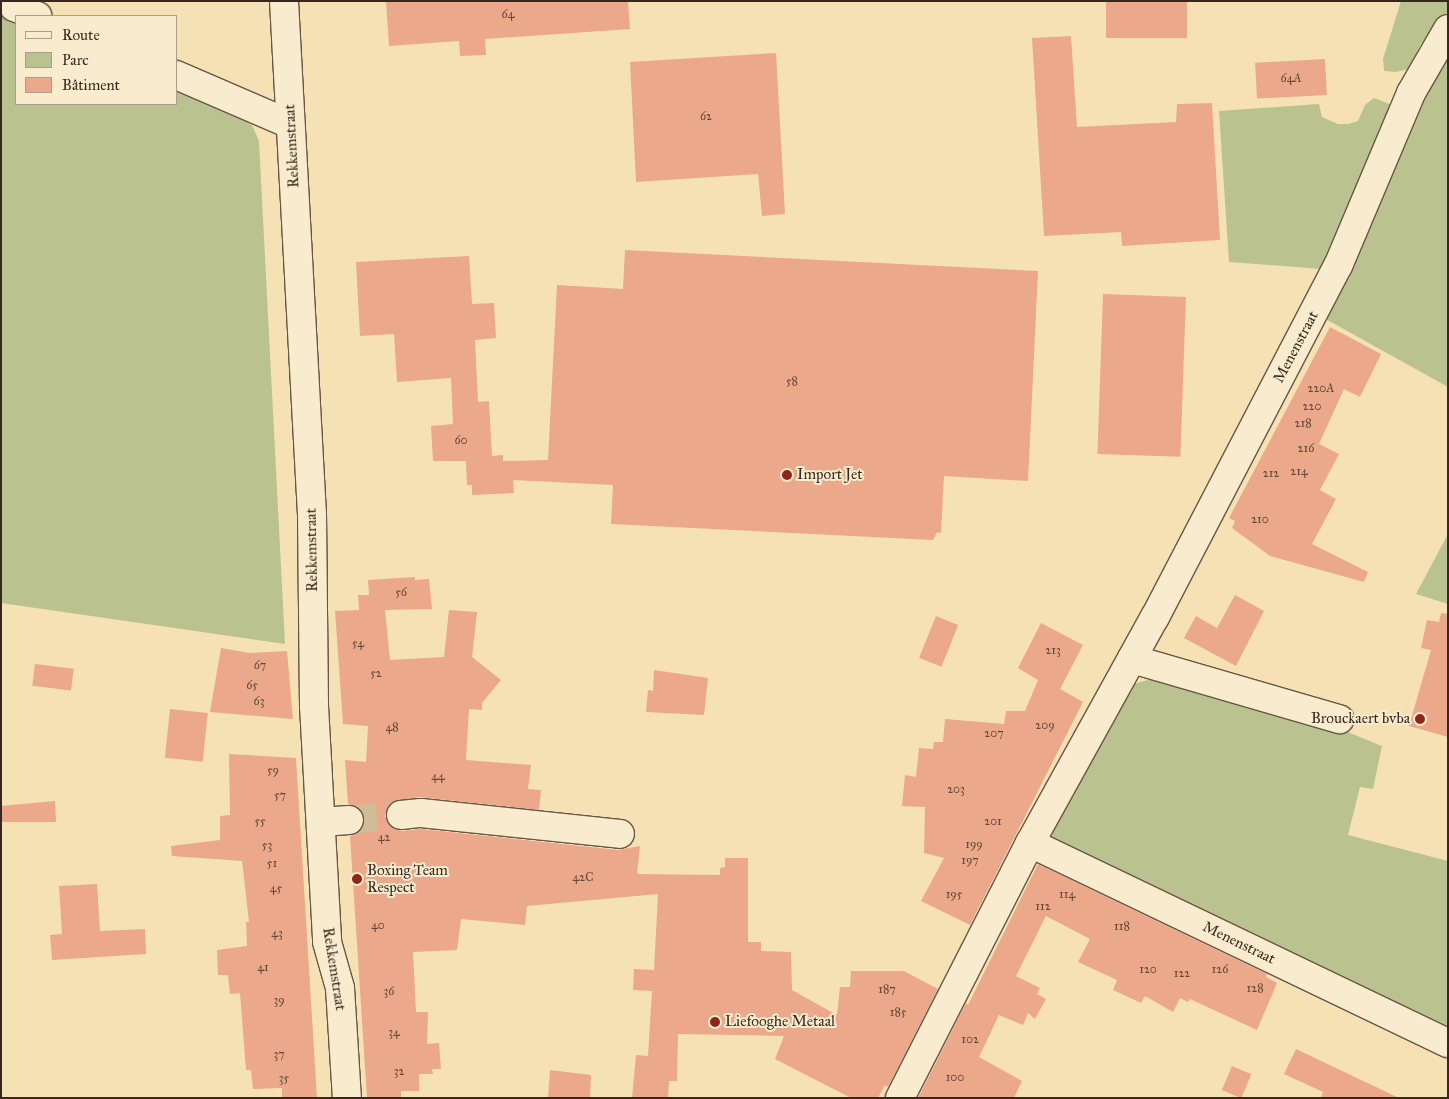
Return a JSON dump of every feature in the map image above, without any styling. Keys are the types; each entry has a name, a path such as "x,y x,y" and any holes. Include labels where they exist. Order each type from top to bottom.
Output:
{"street":[{"name":"Rekkemstraat","path":"284,1 312,514 314,706 327,942 340,988 347,1098"},
{"name":"Menenstraat","path":"900,1098 1030,843 1132,659 1338,266 1411,93 1448,29"},
{"path":"178,76 290,124"},
{"path":"1132,659 1340,719"},
{"path":"401,815 421,813 620,834"},
{"path":"321,822 348,820"},
{"name":"Menenstraat","path":"1030,843 1448,1043"}],"green space":[{"path":"1401,1 1448,1 1448,12 1420,45 1410,69 1395,72 1384,71 1383,59"},
{"path":"1,14 15,20 15,105 178,105 178,90 232,113 252,125 259,141 285,644 1,603"},
{"path":"1448,50 1448,387 1322,317"},
{"path":"1374,98 1395,106 1322,269 1229,262 1219,111 1319,104 1322,117 1338,124 1348,124 1358,121 1365,105"},
{"path":"1448,534 1448,604 1416,594"},
{"path":"1158,677 1340,729 1382,746 1373,789 1360,787 1348,835 1448,861 1448,1033 1055,842 1050,832 1130,685"}],"building":[{"path":"386,1 628,1 630,29 485,39 486,55 460,56 459,41 389,46"},
{"path":"1106,1 1187,1 1187,38 1106,38"},
{"path":"1071,36 1077,127 1176,122 1177,104 1212,103 1220,240 1122,246 1121,232 1044,236 1032,38"},
{"path":"776,53 785,214 762,216 758,174 636,182 630,62"},
{"path":"1325,59 1327,95 1257,99 1255,63"},
{"path":"625,250 1038,271 1028,481 944,476 941,533 937,532 933,540 611,524 613,485 513,480 514,493 472,495 472,485 467,485 466,461 433,461 431,426 453,424 451,378 397,382 394,334 360,336 356,262 469,256 472,304 494,303 496,338 475,340 478,402 489,401 492,456 503,455 503,461 548,460 557,285 623,289"},
{"path":"1103,294 1186,297 1180,457 1097,454"},
{"path":"1330,327 1381,354 1360,397 1344,389 1319,444 1339,454 1320,490 1336,499 1312,544 1368,572 1364,582 1270,556 1232,528 1235,521 1229,518"},
{"path":"415,577 415,580 429,579 432,609 385,610 390,660 444,657 449,610 477,612 472,657 501,680 482,703 482,710 469,709 466,760 531,765 528,789 541,790 539,810 419,797 392,803 385,816 389,824 402,831 421,829 618,850 640,846 637,874 720,875 720,868 725,867 725,858 748,858 748,942 761,942 761,951 791,952 792,990 837,1015 840,987 850,987 851,971 904,971 938,989 888,1087 885,1085 878,1098 851,1098 775,1059 784,1036 678,1034 677,1081 669,1081 668,1098 632,1098 636,1055 648,1056 652,991 633,990 634,969 654,970 658,894 527,906 525,925 461,919 457,950 413,952 416,1012 428,1012 427,1044 439,1043 441,1069 432,1069 433,1074 419,1074 419,1091 401,1091 401,1098 367,1098 350,836 358,833 365,819 362,811 348,804 345,760 366,762 368,726 343,724 335,611 359,610 358,595 369,595 368,580"},
{"path":"1235,595 1264,611 1236,666 1184,638 1196,616 1217,628"},
{"path":"1441,613 1448,614 1448,737 1409,726 1431,650 1421,648 1427,620 1439,622"},
{"path":"936,616 958,625 941,667 919,658"},
{"path":"1041,623 1083,645 1060,689 1083,702 970,925 921,901 944,858 924,853 925,807 902,806 905,775 916,777 919,748 933,749 934,742 943,742 945,719 1004,724 1006,711 1025,711 1038,680 1018,668"},
{"path":"221,648 250,653 287,651 293,719 210,712"},
{"path":"35,664 74,669 71,691 32,686"},
{"path":"654,670 708,678 704,715 646,712 648,690 653,691"},
{"path":"170,709 208,713 203,762 165,758"},
{"path":"229,754 296,758 317,1098 282,1098 282,1088 253,1089 251,1070 246,1070 240,993 230,994 228,975 218,975 217,950 247,946 246,922 249,922 242,861 172,856 171,846 220,840 220,816 230,815"},
{"path":"55,801 56,822 1,822 1,806"},
{"path":"1038,864 1267,974 1266,977 1277,983 1257,1030 1190,999 1188,1002 1180,998 1173,1012 1145,996 1141,1003 1113,990 1117,980 1078,962 1090,939 1046,916 1016,976 1040,988 1037,994 1046,999 1035,1019 1028,1013 1023,1025 999,1015 979,1057 1022,1081 1014,1098 918,1098 966,1003 968,1005"},
{"path":"97,884 100,931 145,929 146,954 52,960 50,935 62,934 59,886"},
{"path":"1296,1049 1399,1098 1321,1098 1323,1092 1284,1074"},
{"path":"1232,1066 1251,1074 1241,1098 1222,1090"},
{"path":"550,1070 591,1075 590,1098 548,1098"}],"tunnel":[{"path":"349,820 401,815"}],"place":[{"name":"Import Jet","path":"787,475"},
{"name":"Brouckaert bvba","path":"1420,719"},
{"name":"Boxing Team Respect","path":"357,879"},
{"name":"Liefooghe Metaal","path":"715,1022"}]}
